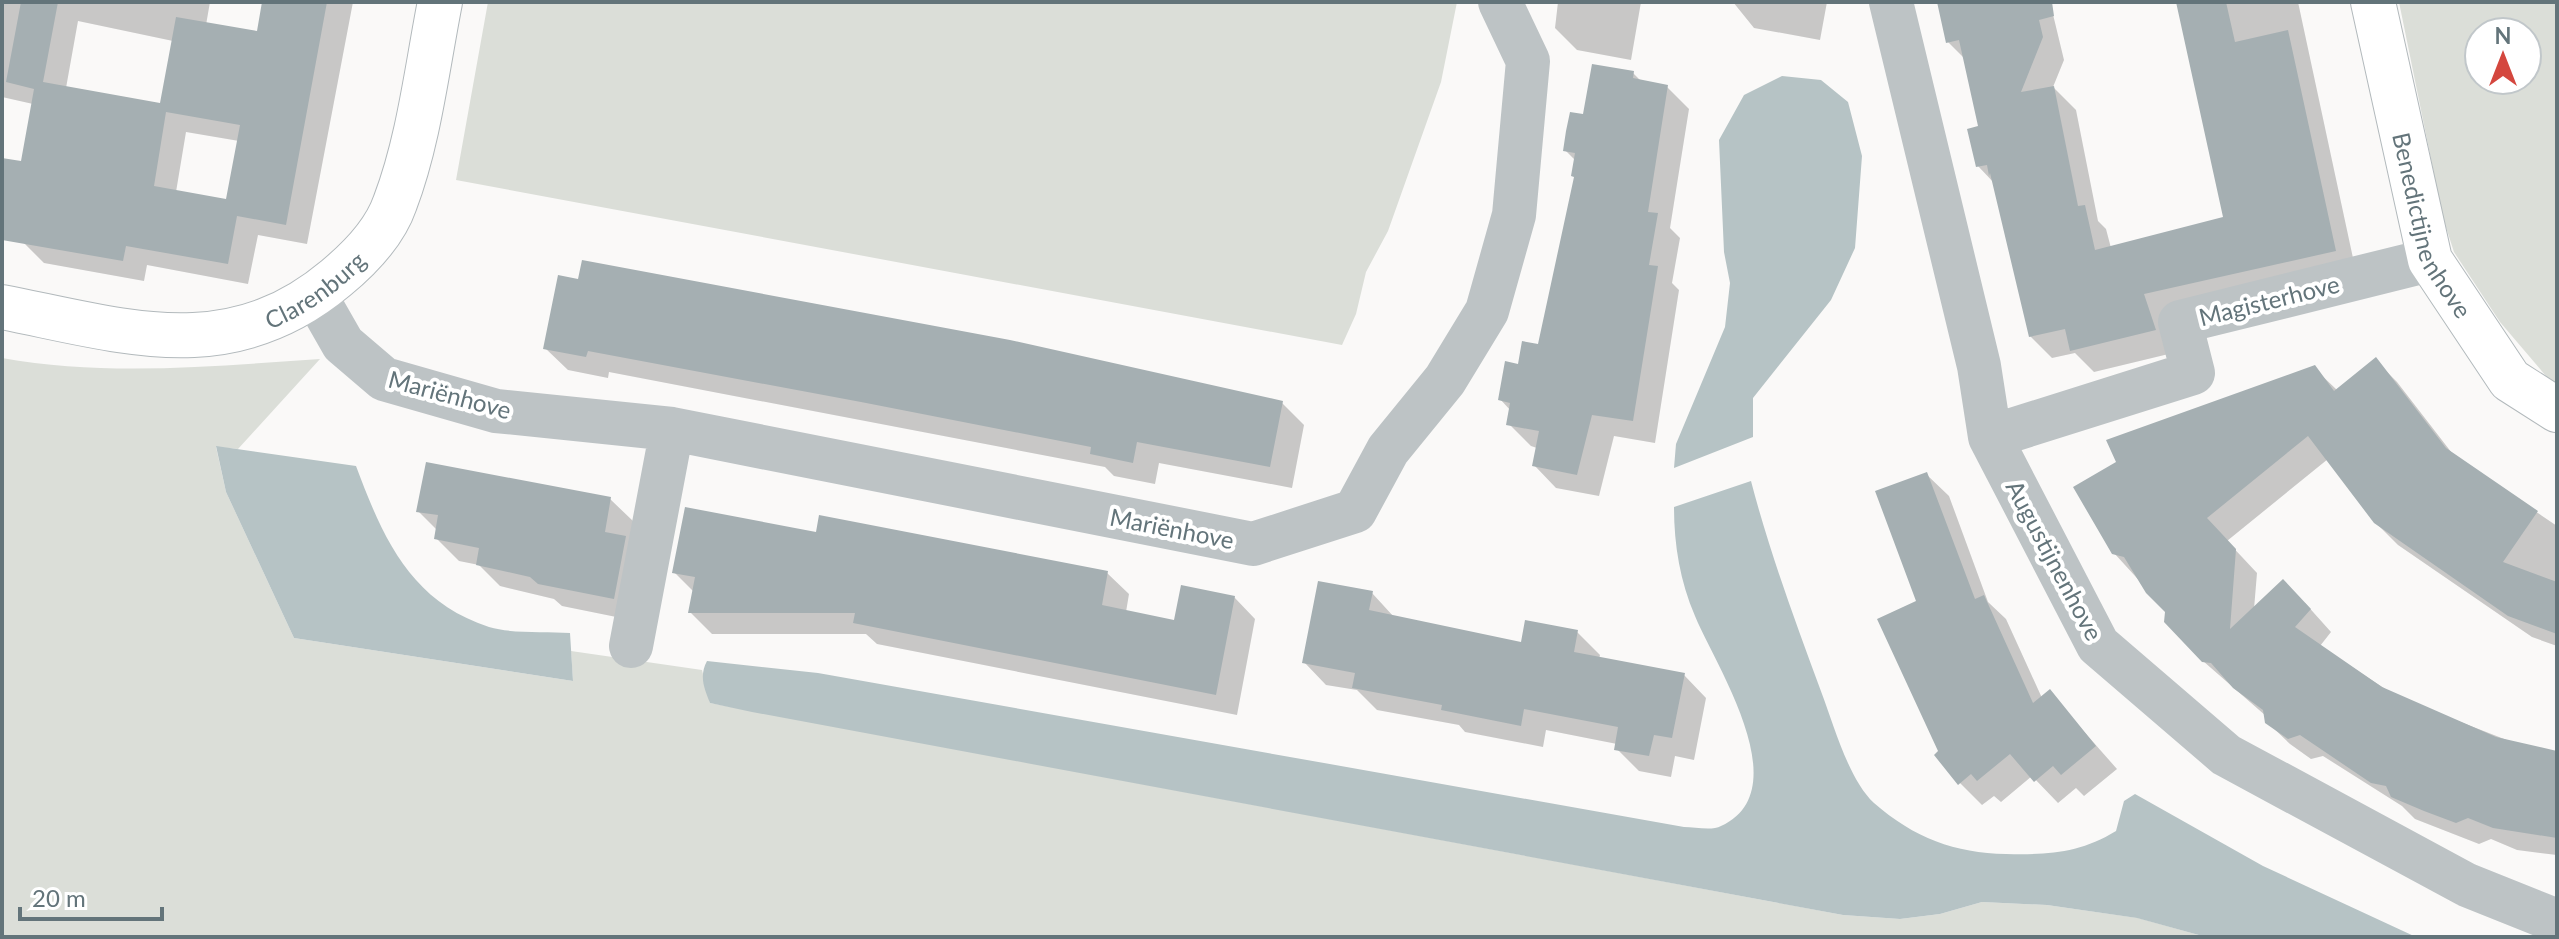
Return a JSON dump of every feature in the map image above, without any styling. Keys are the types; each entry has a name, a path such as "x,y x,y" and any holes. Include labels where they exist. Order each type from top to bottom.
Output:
{"street":[{"name":"Clarenburg","path":"2,307 142,335 213,337 270,320 315,295 359,258 395,206 412,144 440,2"},
{"name":"Mariënhove","path":"315,295 343,344 384,379 496,411 672,429 1253,544 1355,511 1388,450 1445,380 1487,311 1514,215 1528,61 1500,2"},
{"name":"Augustijnenhove","path":"1891,2 1975,352 1990,437 2098,645 2226,755 2467,885 2557,921"},
{"name":"Benedictijnenhove","path":"2373,2 2430,260 2510,380 2557,410"},
{"name":"Magisterhove","path":"1990,437 2193,373 2180,322 2430,260"},
{"path":"631,646 672,429"}],"shaded area":[{"path":"488,2 1457,2 1441,82 1388,231 1366,272 1356,314 1342,345 456,180"},
{"path":"2399,2 2557,2 2557,389 2500,322 2454,252 2443,218"},
{"path":"1782,76 1821,80 1848,102 1862,156 1855,248 1831,300 1753,398 1753,437 1674,468 1676,444 1725,327 1730,283 1724,252 1719,140 1744,95"},
{"path":"2,358 121,369 320,359 238,449 216,447 226,492 294,638 573,681 571,651 702,670 710,703 1843,915 1900,919 1940,914 1982,902 2047,905 2138,918 2206,937 2,937"},
{"path":"216,446 356,466 389,542 419,584 462,616 489,627 570,633 573,681 294,638 226,492"},
{"path":"1751,481 1766,535 1843,752 1865,793 1904,826 1936,841 1969,851 2050,853 2090,844 2116,831 2124,801 2135,794 2263,866 2416,937 2206,937 2137,918 2047,905 1982,902 1940,914 1900,919 1843,915 752,712 710,703 703,682 707,661 818,673 1708,829 1721,826 1743,809 1753,785 1752,757 1733,694 1685,590 1675,535 1674,507"}],"building":[{"path":"21,2 58,2 43,82 160,103 176,17 257,31 262,2 327,2 286,225 237,216 228,264 126,246 123,261 2,240 2,158 21,161 34,89 6,82","holes":["166,112 240,125 226,199 154,186"]},
{"path":"1937,2 2052,2 2054,16 2039,20 2043,37 2021,92 2054,86 2078,206 2085,205 2095,250 2223,217 2176,2 2226,2 2235,42 2288,30 2336,251 2144,294 2156,330 2070,351 2065,329 2029,337 1990,173 1989,176 1987,165 1976,167 1967,129 1978,126 1959,40 1946,43"},
{"path":"1592,64 1634,71 1633,78 1668,85 1648,212 1658,213 1649,265 1658,266 1633,421 1592,415 1577,475 1532,466 1539,431 1506,425 1510,403 1498,400 1505,361 1518,364 1522,341 1538,344 1574,177 1571,176 1575,153 1563,151 1566,131 1570,112 1583,114"},
{"path":"582,260 1010,340 1283,401 1270,467 1137,442 1133,463 1090,454 1091,447 861,402 588,351 586,357 543,349 558,275 578,279"},
{"path":"2376,357 2446,448 2538,511 2503,562 2557,582 2557,634 2508,616 2374,523 2308,436 2207,518 2236,549 2230,629 2283,579 2311,609 2295,627 2382,687 2496,737 2557,751 2557,838 2493,828 2468,818 2456,823 2424,811 2391,797 2386,786 2371,783 2300,735 2288,739 2265,723 2263,710 2233,688 2211,663 2202,662 2164,622 2165,612 2146,593 2124,557 2112,554 2073,487 2116,462 2106,440 2315,365 2334,391"},
{"path":"426,462 611,497 605,532 626,536 614,599 538,584 530,577 476,565 479,548 434,539 438,515 416,512"},
{"path":"1927,472 1975,599 1984,595 2033,703 2050,689 2096,746 2061,775 2053,766 2034,782 2010,754 1977,781 1971,774 1958,785 1934,755 1938,751 1877,619 1916,601 1875,491"},
{"path":"685,507 816,532 819,515 1108,571 1102,605 1174,620 1181,585 1235,596 1216,695 853,623 855,613 688,613 695,577 672,573"},
{"path":"1318,581 1373,591 1369,610 1521,642 1525,620 1578,630 1574,652 1685,673 1672,738 1654,735 1649,756 1614,750 1618,727 1524,709 1521,726 1441,710 1442,705 1352,688 1355,673 1302,663"}]}
